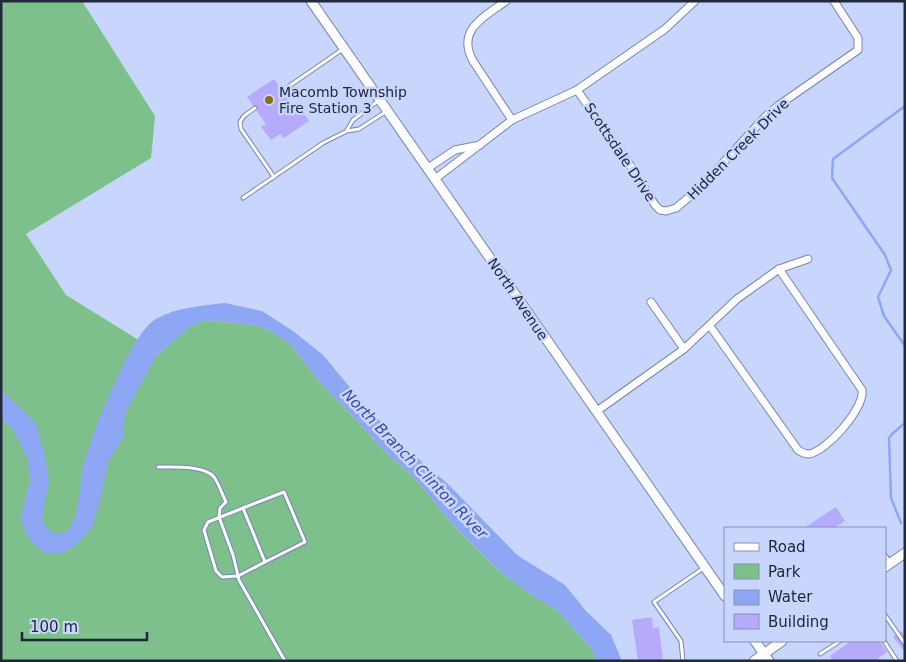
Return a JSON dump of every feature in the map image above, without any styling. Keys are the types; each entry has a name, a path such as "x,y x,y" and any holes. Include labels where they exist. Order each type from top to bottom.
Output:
{"street":[{"name":"North Avenue","path":"311,1 530,318 724,593"},
{"path":"506,1 475,25 469,34 467,42 468,51 473,61 512,120"},
{"path":"435,178 512,120 577,90 665,29 695,1"},
{"name":"Hidden Creek Drive","path":"666,211 676,208 701,187 779,104 858,50 858,38 834,1"},
{"name":"Scottsdale Drive","path":"577,90 632,168 655,205 660,210 666,211"},
{"path":"428,168 454,150 482,144"},
{"path":"597,411 684,350 731,303 779,270 808,260"},
{"path":"710,326 796,448 802,453 812,453 841,432 863,397 860,385 779,270"},
{"path":"651,302 684,350"},
{"path":"888,565 905,553"},
{"path":"756,642 767,657"},
{"path":"754,661 767,657 781,642"}],"lane":[{"path":"282,92 344,48"},
{"path":"347,131 352,120 380,100"},
{"path":"255,108 244,116 240,122 241,129 274,177"},
{"path":"243,198 323,143 347,131 358,129 387,110"},
{"path":"158,467 203,470 214,476 226,502 220,508 220,518 238,576 285,661"},
{"path":"284,492 305,542 238,576 222,577 216,571 204,530 208,522 220,518 284,492"},
{"path":"243,508 265,562"},
{"path":"683,661 681,641 654,602 705,567"},
{"path":"886,616 905,644"},
{"path":"820,654 838,642"},
{"path":"885,642 898,661"}],"green space":[{"path":"1,1 82,1 155,116 151,158 26,234 66,295 137,339 156,356 189,327 205,320 253,325 271,331 290,344 320,383 383,450 417,481 455,527 498,570 531,595 557,610 592,650 596,661 1,661"}],"water":[{"name":"North Branch Clinton River","path":"225,303 262,311 293,331 323,355 401,444 448,484 517,555 565,585 586,611 611,635 622,661 596,661 592,650 557,610 531,595 498,570 455,527 417,481 383,450 320,383 290,344 271,331 253,325 205,320 189,327 156,356 125,413 123,438 108,461 101,497 92,527 77,544 63,553 46,554 29,540 20,519 30,480 27,458 13,430 1,418 1,390 35,422 44,453 49,481 42,521 51,532 62,534 67,531 75,515 82,471 92,437 111,389 134,345 146,328 164,315 189,308"}],"building":[{"path":"274,79 293,106 297,104 309,121 284,138 280,134 271,140 261,127 266,124 247,97"},
{"path":"836,507 845,521 836,527 806,527"},
{"path":"652,617 653,628 659,627 663,661 638,661 632,620"},
{"path":"902,631 905,636 905,652 893,637"},
{"path":"850,642 880,642 887,652 878,658 880,661 833,661 830,656"}],"waterway":[{"path":"905,106 833,159 832,178 885,255 891,270 878,297 884,316 905,346"},
{"path":"901,523 891,498 889,438 905,423"}],"place":[{"name":"Macomb Township Fire Station 3","path":"269,100"}]}
